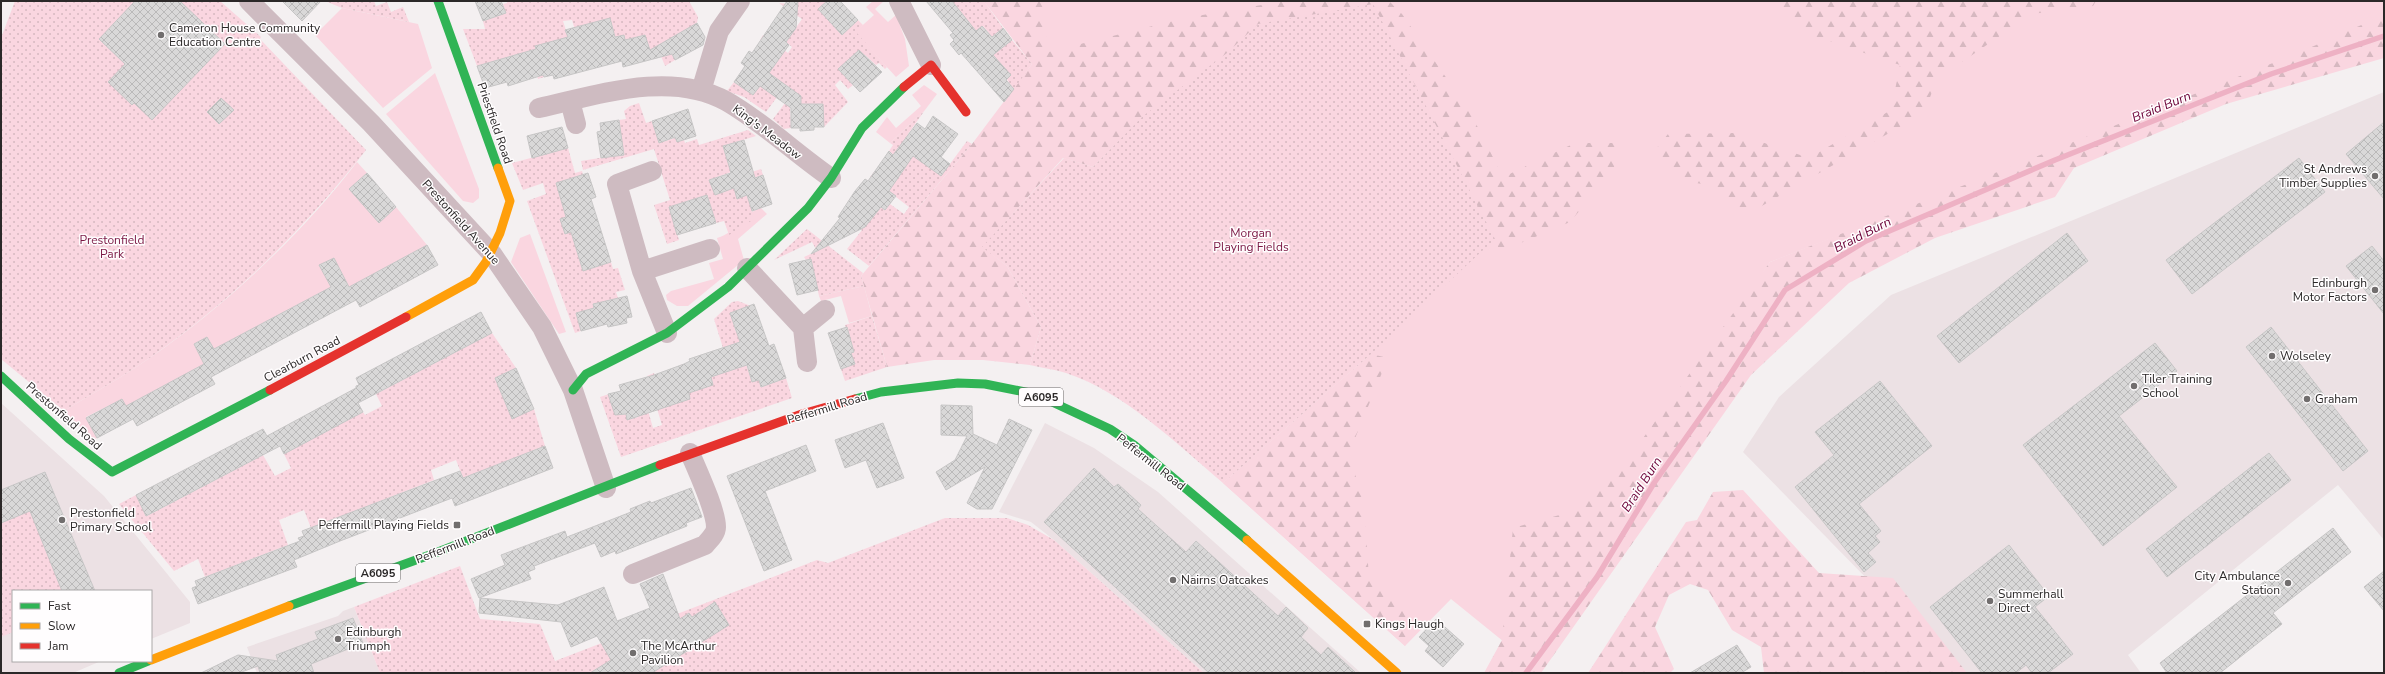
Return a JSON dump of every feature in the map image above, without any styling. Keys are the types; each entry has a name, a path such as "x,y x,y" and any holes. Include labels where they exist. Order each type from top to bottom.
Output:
{"main road":[{"name":"Priestfield Road","path":"438,1 510,201 503,230 492,254"},
{"path":"573,390 586,374 667,333 708,303 747,268 808,208 831,178 865,124 897,92 931,65 966,112"},
{"name":"Clearburn Road","path":"112,472 228,413 473,280 492,254"},
{"name":"Prestonfield Road","path":"1,376 69,440 112,472"},
{"name":"Peffermill Road","path":"152,659 302,600 438,552 606,488 690,453 836,403 909,387 958,383 985,384 1035,394 1087,416 1134,445 1397,673"},
{"name":"Peffermill Road","path":"119,673 145,662"}],"street":[{"name":"Prestonfield Avenue","path":"249,1 371,123 492,254 542,327 573,390 606,488"},
{"path":"700,91 719,31 740,1"},
{"path":"899,1 931,65"},
{"name":"King's Meadow","path":"539,108 651,86 677,86 700,91 735,106 831,178"},
{"path":"570,102 576,124"},
{"path":"652,172 617,184 642,271 667,333"},
{"path":"642,271 710,249"},
{"path":"747,268 803,328 807,362"},
{"path":"803,328 825,310"},
{"path":"633,574 705,545 711,538 716,528 714,516 690,453"}],"shaded area":[{"path":"2384,92 2384,540 2338,485 2128,655 2141,673 1959,673 1743,452 1779,397 1891,295"},
{"name":"Prestonfield Primary School","path":"1,403 104,496 190,602 190,623 152,639 152,590 12,590 12,662 99,662 73,673 1,673"},
{"name":"Nairns Oatcakes","path":"1045,423 1094,448 1158,492 1361,673 1204,673 1054,540 1031,522 999,512"},
{"path":"354,607 380,673 257,673 247,647 338,616 343,611"}],"green space":[{"name":"Prestonfield Park","path":"15,1 220,1 261,37 260,39 366,150 318,208 293,235 239,287 182,335 119,378 64,411 1,359 1,38"},
{"path":"325,1 374,1 376,6 387,2 391,12 403,7 409,22 342,8"},
{"path":"507,1 689,1 698,17 697,23 665,42 675,60 665,66 661,56 652,59 645,35 625,40 624,35 615,37 610,18 581,50 572,20 563,21 578,68 535,46 544,77 538,79 529,51 477,66 463,29 485,29 483,21 506,13 503,4 507,3"},
{"path":"798,1 827,1 818,9 842,35 858,20 863,25 856,32 887,67 885,69 879,63 876,65 865,55 839,70 853,85 848,89 840,80 835,85 848,102 824,127 801,105 801,99 790,105 791,128 784,129 773,119 794,91 786,85 766,112 744,97 727,91 734,82 753,95 782,55 760,40 763,35 788,53 792,47 786,42 802,19 779,3 798,5"},
{"path":"873,1 884,1 875,9 888,22 896,15 905,39 909,66 896,77 855,32 874,15 866,7"},
{"path":"951,1 984,1 1003,28 989,39 989,33 983,26 976,31"},
{"path":"984,1 2384,1 2384,25 1770,262 1514,650 1451,599 1405,646 1223,483 1371,354 1032,64"},
{"path":"984,1 1042,1 1048,52 1185,18 1285,1 1389,1 1402,14 1470,112 1503,177 1575,143 1616,143 1614,170 1570,222 1500,252 1495,239 1143,117 1093,167 1063,158 983,247 1007,266 1041,327 1030,365 983,360 934,360 887,367 861,276 972,144 1032,64"},
{"path":"1774,1 2096,1 2093,6 2032,14 1937,79 1924,113 1739,219 1715,186 1677,180 1652,154 1668,134 1735,133 1809,158 1891,110 1900,65 1808,34"},
{"name":"Morgan Playing Fields","path":"1373,4 1495,239 1371,354 1223,483 1149,420 1109,393 1066,373 1030,365 1041,327 1007,266 982,247 1064,158 1093,167 1143,116 1227,53 1258,24"},
{"path":"342,8 418,24 432,68 383,108 315,35"},
{"path":"2384,15 2384,58 2226,104 2074,168 2055,197 1935,238 1849,283 1751,375 1541,673 1484,673 1502,640 1513,528 1563,514 1628,459 1770,262 2298,53"},
{"path":"1012,40 1032,64 1014,89 993,55"},
{"path":"435,73 479,189 479,198 473,203 463,201 386,114"},
{"path":"924,85 937,94 925,110 890,143 876,132 887,117 896,128 921,106 912,95"},
{"path":"639,103 646,123 652,121 659,143 675,138 677,142 684,140 685,143 697,139 699,145 748,130 756,136 723,146 731,172 709,180 715,195 724,192 721,182 761,169 763,175 743,181 734,187 737,198 747,195 753,214 751,221 729,235 724,221 716,223 707,195 669,207 679,240 667,244 654,205 670,200 654,149 583,170 581,161 624,154 619,120 626,119 624,111 630,106"},
{"path":"925,110 908,134 917,144 932,167 941,176 967,141 972,144 869,266 847,249 862,230 841,213 852,207 870,221 881,207 885,210 890,204 904,214 909,207 870,177 874,172 893,185 907,165 889,151 893,145 890,143"},
{"path":"568,148 575,173 582,171 583,175 556,183 566,217 560,219 565,234 571,232 583,271 611,262 613,269 618,268 625,290 616,292 619,301 607,301 593,304 594,308 576,313 581,331 575,333 527,201 546,194 543,183 523,190 512,163"},
{"path":"357,162 367,173 349,189 379,223 396,207 427,245 349,287 334,258 319,265 331,287 214,349 207,337 194,344 204,364 126,406 122,399 86,417 97,438 94,440 64,411 151,357 207,315 262,267 287,242 312,216"},
{"path":"761,208 767,214 738,239 744,260 688,306 677,306 667,300 666,295 671,291 714,279 709,263 723,259 717,238 730,232 749,214"},
{"path":"807,229 863,273 861,276 864,286 819,296 811,259 806,260 804,257 817,251 812,242 774,260"},
{"path":"530,234 566,332 559,334 511,262 520,238"},
{"path":"864,286 872,316 849,323 841,296 821,301 819,296"},
{"path":"738,301 751,306 730,313 736,332 745,329 744,358 752,382 759,380 761,387 786,378 792,398 621,457 600,397 609,394 622,415 626,414 628,420 638,417 636,410 647,407 653,428 662,425 647,376 654,373 661,395 681,402 690,398 680,365 684,364 700,389 713,385 711,377 724,372 723,348 714,319 732,302"},
{"path":"872,316 887,367 845,381 841,369 855,364 852,356 839,361 837,357 854,352 845,325"},
{"path":"492,333 516,368 495,378 512,418 534,409 545,446 463,478 456,460 431,470 434,480 311,528 304,510 279,520 288,545 205,577 198,559 174,571 119,504 136,495 147,516 263,455 275,476 291,468 284,454 363,412 365,415 382,406 376,394"},
{"path":"1371,354 1388,358 1349,453 1364,505 1369,578 1415,611 1405,646 1223,483"},
{"path":"1743,490 1819,573 1893,578 1967,673 1764,673 1761,647 1732,630 1708,590 1690,584 1669,595 1655,627 1674,669 1670,673 1588,673 1686,522 1697,520 1713,492"},
{"path":"30,511 62,590 12,590 12,632 1,637 1,523"},
{"path":"945,518 1007,518 1028,525 1054,540 1204,673 380,673 354,607 460,566 480,619 540,624 555,661 817,560 828,563"}],"building":[{"path":"135,1 180,1 225,44 152,120 134,103 132,105 108,82 125,64 99,39"},
{"path":"282,1 321,1 302,21"},
{"path":"475,1 501,1 506,13 483,21"},
{"path":"787,1 798,1 796,28 786,42 789,45 769,73 801,96 801,104 823,104 824,127 814,127 814,130 800,131 800,128 791,128 791,108 760,86 753,95 734,82 745,66 741,63 749,51 752,53"},
{"path":"827,1 840,1 858,20 842,35 818,9"},
{"path":"926,1 952,1 976,31 982,26 992,37 1003,28 1012,40 993,55 1011,75 1006,80 1014,89 1004,102 961,53 959,55 950,44 954,40 950,35 953,33"},
{"path":"610,18 615,37 624,35 625,40 645,35 650,50 697,23 705,37 703,45 675,60 672,54 623,67 622,61 554,79 553,75 544,77 543,75 508,86 507,82 485,88 477,66 536,49 535,46 568,37 565,30"},
{"path":"859,50 882,72 860,92 838,69"},
{"path":"221,98 234,110 219,124 207,112"},
{"path":"688,109 696,136 677,142 675,137 659,143 652,121"},
{"path":"933,116 958,134 941,157 950,164 941,176 913,156 889,191 896,196 885,210 881,207 865,227 811,254 840,218 838,217 855,191 865,179 868,181 889,151 893,155 917,123 925,129"},
{"path":"619,120 624,155 601,158 597,132 601,131 600,123"},
{"name":"St Andrews Timber Supplies","path":"2384,122 2384,199 2346,154"},
{"path":"562,127 568,148 532,158 527,136"},
{"path":"744,140 755,178 763,175 772,204 752,211 747,195 737,199 734,188 715,195 709,180 731,173 723,146"},
{"path":"2299,158 2325,192 2192,294 2166,260"},
{"path":"367,173 396,207 379,223 349,189"},
{"path":"588,173 596,197 591,199 611,262 583,271 571,232 565,234 560,219 566,217 556,183"},
{"path":"707,195 716,223 677,235 669,207"},
{"path":"2067,233 2088,261 1959,363 1937,336"},
{"path":"427,245 438,265 360,307 356,300 211,377 215,384 137,426 133,419 97,438 86,418 122,399 126,406 204,364 194,344 207,337 214,349 331,287 319,265 334,258 349,287"},
{"name":"Edinburgh Motor Factors","path":"2372,246 2384,261 2384,314 2346,266"},
{"path":"811,259 818,290 797,295 789,264"},
{"path":"627,296 632,317 626,318 627,323 608,327 607,324 581,331 576,313 594,308 593,304"},
{"path":"754,304 769,346 774,344 786,378 761,387 759,380 752,382 747,365 711,377 713,385 689,393 690,399 627,420 626,414 615,415 608,394 621,391 619,385 654,375 684,364 690,361 689,359 740,342 730,313"},
{"path":"481,312 492,333 358,403 363,412 284,454 280,446 146,516 136,495 263,429 267,436 356,388 356,386 359,385 356,378"},
{"path":"847,327 854,352 851,353 855,364 841,369 828,333"},
{"name":"Graham","path":"2271,327 2368,451 2343,471 2246,347"},
{"path":"2155,343 2177,371 2119,416 2177,487 2103,546 2023,445"},
{"path":"516,368 534,409 512,419 495,378"},
{"path":"1880,381 1932,446 1859,504 1881,531 1875,536 1880,542 1868,553 1876,562 1864,572 1795,487 1834,455 1815,432"},
{"path":"941,405 972,406 973,434 997,445 1009,419 1032,430 992,509 977,509 967,503 985,467 946,490 936,472 955,460 967,436 941,435"},
{"path":"883,423 904,478 877,488 866,460 845,468 835,440"},
{"path":"806,445 816,471 765,491 792,560 764,571 727,476"},
{"path":"545,446 553,468 455,506 452,498 294,560 297,567 198,604 192,588 197,586 195,581 300,541 298,538 304,536 302,531 460,471 463,478"},
{"path":"2269,453 2291,480 2167,577 2146,549"},
{"name":"Nairns Oatcakes","path":"1094,468 1114,487 1118,484 1141,505 1138,509 1186,552 1196,541 1278,616 1286,607 1308,628 1301,637 1321,655 1328,647 1356,673 1209,673 1044,522"},
{"path":"45,472 95,590 62,590 30,511 1,523 1,490"},
{"path":"691,488 702,517 686,523 687,526 616,554 615,551 601,557 595,543 534,566 535,569 528,572 531,579 479,598 471,579 505,565 501,555 565,531 567,537 631,512 630,509 650,501 651,503"},
{"name":"City Ambulance Station","path":"2333,528 2351,552 2273,613 2282,624 2220,673 2167,673 2160,663"},
{"name":"Summerhall Direct","path":"2009,545 2049,596 2035,607 2073,654 2048,673 2032,673 2026,665 2016,673 1982,673 1930,607"},
{"path":"2384,571 2384,611 2364,587"},
{"path":"663,574 680,619 689,613 692,617 715,602 729,625 652,673 590,673 611,660 597,636 571,647 561,622 479,613 480,598 558,605 604,587 617,621 650,608 640,584"},
{"path":"353,618 363,643 311,664 314,673 260,673 258,666 239,673 201,673 238,655 278,661 276,655 318,639 315,632"},
{"path":"1436,619 1464,644 1443,667 1425,651 1429,646 1419,637"},
{"path":"1737,645 1751,667 1741,673 1690,673"}],"waterway":[{"name":"Braid Burn","path":"1526,673 1597,577 1654,483 1726,381 1785,290 1866,241 2055,160 2271,74 2384,36"}],"traffic: fast":[{"path":"438,1 498,168"},
{"path":"573,390 586,374 667,333 728,287 808,208 831,178 862,128 904,87"},
{"path":"1,376 69,439 112,472 270,390"},
{"path":"855,399 881,392 958,383 985,384 1035,394 1110,429 1134,445 1247,540"},
{"path":"289,606 438,552 660,465"},
{"path":"119,673 146,662"}],"traffic: slow":[{"path":"406,317 473,280 486,262 500,233 510,201 498,168"},
{"path":"1247,540 1397,673"},
{"path":"152,660 289,606"}],"traffic: jam":[{"path":"904,87 931,65 966,112"},
{"path":"270,390 406,317"},
{"path":"660,465 802,414 855,399"}],"place":[{"name":"Cameron House Community Education Centre","path":"161,35"},
{"name":"St Andrews Timber Supplies","path":"2375,176"},
{"name":"Edinburgh Motor Factors","path":"2375,290"},
{"name":"Wolseley","path":"2272,356"},
{"name":"Tiler Training School","path":"2134,386"},
{"name":"Graham","path":"2307,399"},
{"name":"Prestonfield Primary School","path":"62,520"},
{"name":"Peffermill Playing Fields","path":"457,525"},
{"name":"Nairns Oatcakes","path":"1173,580"},
{"name":"City Ambulance Station","path":"2288,583"},
{"name":"Summerhall Direct","path":"1990,601"},
{"name":"Kings Haugh","path":"1367,624"},
{"name":"Edinburgh Triumph","path":"338,639"},
{"name":"The McArthur Pavilion","path":"633,653"}]}
